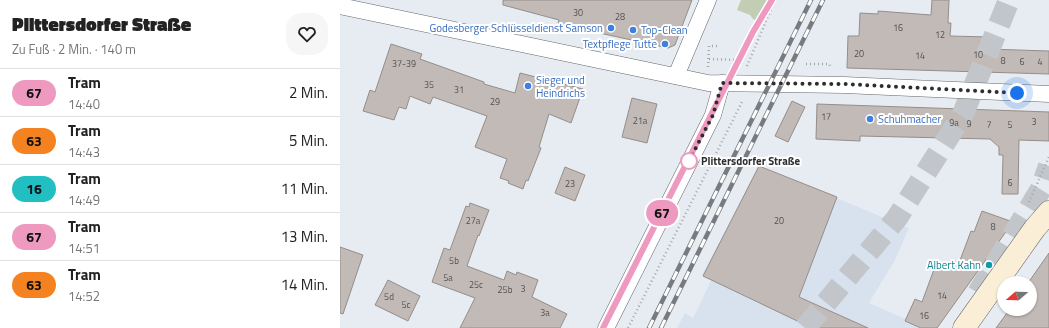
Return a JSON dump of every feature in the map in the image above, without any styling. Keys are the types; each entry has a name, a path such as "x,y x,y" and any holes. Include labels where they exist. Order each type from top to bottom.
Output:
{"main road":[{"path":"964,328 1034,228 1049,199"},
{"path":"1034,228 1049,212"}],"street":[{"path":"676,76 708,0"},
{"path":"340,6 708,83 844,84 1049,94"},
{"path":"606,328 713,115 722,83"}],"path":[{"path":"628,328 751,84 746,69 775,0"},
{"path":"719,46 709,46 709,59 737,60"},
{"path":"806,64 828,64"}],"shaded area":[{"path":"759,166 909,228 895,260 869,303 926,328 677,328 685,313 693,318 712,279 702,275"}],"green space":[{"path":"741,0 770,0 759,22 753,19 750,15 737,10"}],"building":[{"path":"503,0 692,0 675,45 668,48 558,23 559,20 503,5"},
{"path":"932,0 949,0 948,23 951,23 950,36 989,37 988,49 1049,51 1049,74 847,68 848,36 859,36 860,13 878,14 878,11 931,15"},
{"path":"391,44 422,54 420,59 484,82 484,84 515,93 520,73 583,89 571,123 549,114 539,147 541,148 528,181 526,180 523,189 500,178 507,159 475,147 487,116 433,97 430,104 410,96 406,109 399,107 394,120 363,111 370,90 375,92"},
{"path":"632,98 657,104 647,143 622,137"},
{"path":"792,101 805,107 788,142 775,136"},
{"path":"817,104 1049,112 1049,141 1019,140 1018,194 1002,194 1003,155 999,155 999,147 990,139 860,136 860,141 816,139"},
{"path":"759,166 837,197 799,297 868,328 812,328 703,276"},
{"path":"565,167 585,175 575,201 555,193"},
{"path":"470,203 489,210 467,266 504,280 507,271 516,275 517,272 538,280 532,297 567,314 560,328 460,328 475,298 432,282 444,248 450,250 466,206 469,207"},
{"path":"982,211 1013,222 937,328 921,328 905,321 915,299 922,302 936,264 948,269 953,260 959,263 971,231 974,232"},
{"path":"340,247 363,255 343,314 340,313"},
{"path":"1049,253 1049,328 996,328 1005,316 1037,316 1037,276 1033,276"},
{"path":"388,280 420,296 408,321 375,305"}],"tunnel":[{"path":"805,328 897,218 963,114 1009,0"},
{"path":"978,293 1041,189 1049,166"}],"railway":[{"path":"649,328 811,0"},
{"path":"661,328 823,0"}],"tram line":[{"name":"67","path":"603,328 753,32 772,0"}],"place":[{"name":"Godesberger Schlüsseldienst Samson","path":"611,28"},
{"name":"Top-Clean","path":"633,30"},
{"name":"Textpflege Tutte","path":"665,44"},
{"name":"Sieger und Heindrichs","path":"528,86"},
{"name":"Schuhmacher","path":"870,119"},
{"name":"Plittersdorfer Straße","path":"689,161"},
{"name":"Albert Kahn","path":"989,265"}],"route":[{"path":"689,161 713,115 722,83 844,84 1017,93"}]}
